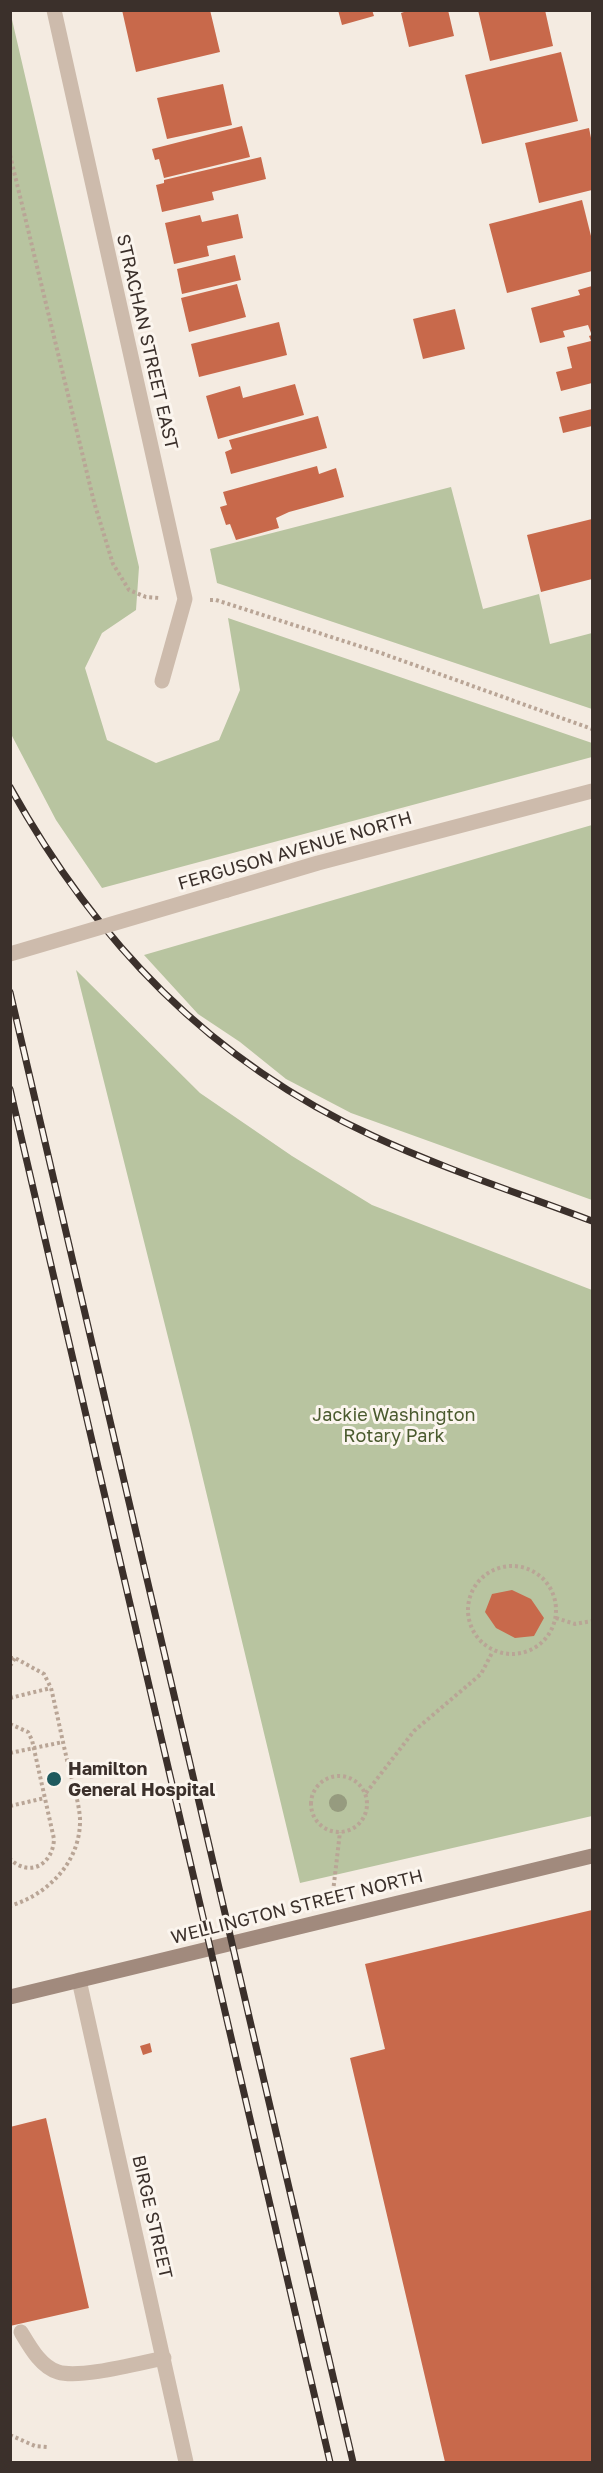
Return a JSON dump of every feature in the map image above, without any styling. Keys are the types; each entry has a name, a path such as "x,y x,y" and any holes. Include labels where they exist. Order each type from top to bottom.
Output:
{"main road":[{"name":"WELLINGTON STREET NORTH","path":"10,1997 592,1856"}],"street":[{"name":"STRACHAN STREET EAST","path":"54,10 185,599 162,681"},
{"name":"FERGUSON AVENUE NORTH","path":"10,954 318,863 592,791"},
{"name":"BIRGE STREET","path":"79,1980 186,2463"},
{"path":"21,2332 38,2358 57,2372 77,2374 164,2358"}],"path":[{"path":"10,155 94,502 113,564 129,590 146,597 216,600 381,653 592,729"},
{"path":"504,1566 518,1566 532,1571 544,1580 552,1591 556,1604 556,1618 552,1631 533,1650 520,1654 493,1651 481,1643 472,1631 468,1617 468,1603 472,1590 480,1579 504,1566"},
{"path":"556,1618 575,1624 592,1621"},
{"path":"366,1793 414,1731 481,1674 493,1651"},
{"path":"10,1666 13,1658 44,1674 51,1688 80,1817 75,1848 68,1863 52,1883 29,1898 10,1906"},
{"path":"10,1698 51,1688"},
{"path":"10,1724 28,1732 54,1839 54,1848 42,1864 33,1868 24,1867 10,1859"},
{"path":"10,1753 63,1742"},
{"path":"344,1776 356,1781 366,1793 368,1809 361,1823 348,1832 340,1832 332,1832 319,1824 311,1810 312,1796 318,1784 330,1777 344,1776"},
{"path":"10,1806 45,1798"},
{"path":"329,1920 340,1832"},
{"path":"10,2435 34,2446 47,2447"}],"green space":[{"path":"10,11 139,567 136,610 102,633 85,668 107,740 156,763 219,740 240,690 228,618 592,743 592,757 102,888 56,820 11,734"},
{"path":"451,487 483,609 539,594 550,644 592,633 592,709 217,583 210,549"},
{"path":"592,825 592,1200 351,1113 286,1079 240,1042 198,1014 144,955"},
{"name":"Jackie Washington Rotary Park","path":"76,970 200,1093 292,1156 372,1205 592,1290 592,1816 300,1883 191,1429"}],"building":[{"path":"122,10 210,10 220,52 136,72"},
{"path":"338,10 372,10 374,16 342,25"},
{"path":"410,10 448,10 454,36 409,47 401,13"},
{"path":"478,10 545,10 553,46 490,61"},
{"path":"561,52 578,121 482,144 465,75"},
{"path":"223,84 232,125 167,139 157,98"},
{"path":"242,126 250,157 164,178 159,159 155,160 152,149"},
{"path":"589,128 592,143 592,190 539,203 525,143"},
{"path":"261,157 266,179 212,192 214,200 162,212 156,185 164,183 164,180"},
{"path":"582,200 592,240 592,271 507,293 489,224"},
{"path":"238,214 243,238 207,246 209,256 174,264 165,223 200,215 202,222"},
{"path":"235,255 241,280 182,294 177,269"},
{"path":"237,284 246,317 189,332 181,298"},
{"path":"592,286 592,333 588,325 563,331 565,337 540,343 531,308 580,295 578,290"},
{"path":"455,309 465,349 423,359 413,319"},
{"path":"279,322 287,355 199,377 191,344"},
{"path":"592,335 592,383 561,391 556,372 572,368 567,347 591,341 589,336"},
{"path":"295,384 304,415 218,439 206,396 240,386 243,398"},
{"path":"592,409 592,426 563,433 559,417"},
{"path":"318,416 327,448 231,474 225,452 232,449 229,440"},
{"path":"317,466 319,474 336,468 344,497 289,512 276,518 279,528 236,540 230,524 226,525 220,507 227,505 223,492"},
{"path":"592,519 592,579 541,592 527,535"},
{"path":"512,1590 531,1599 544,1618 534,1636 515,1638 496,1628 485,1612 492,1594"},
{"path":"592,1910 592,2462 445,2462 350,2058 385,2049 365,1964"},
{"path":"150,2043 152,2052 143,2055 140,2046"},
{"path":"46,2118 89,2308 10,2326 10,2127"}],"railway":[{"path":"10,787 80,896 120,946 163,991 209,1033 260,1072 314,1106 373,1136 454,1170 592,1221"},
{"path":"10,992 353,2462"},
{"path":"10,1089 330,2462"}],"place":[{"name":"Hamilton General Hospital","path":"54,1779"}]}
